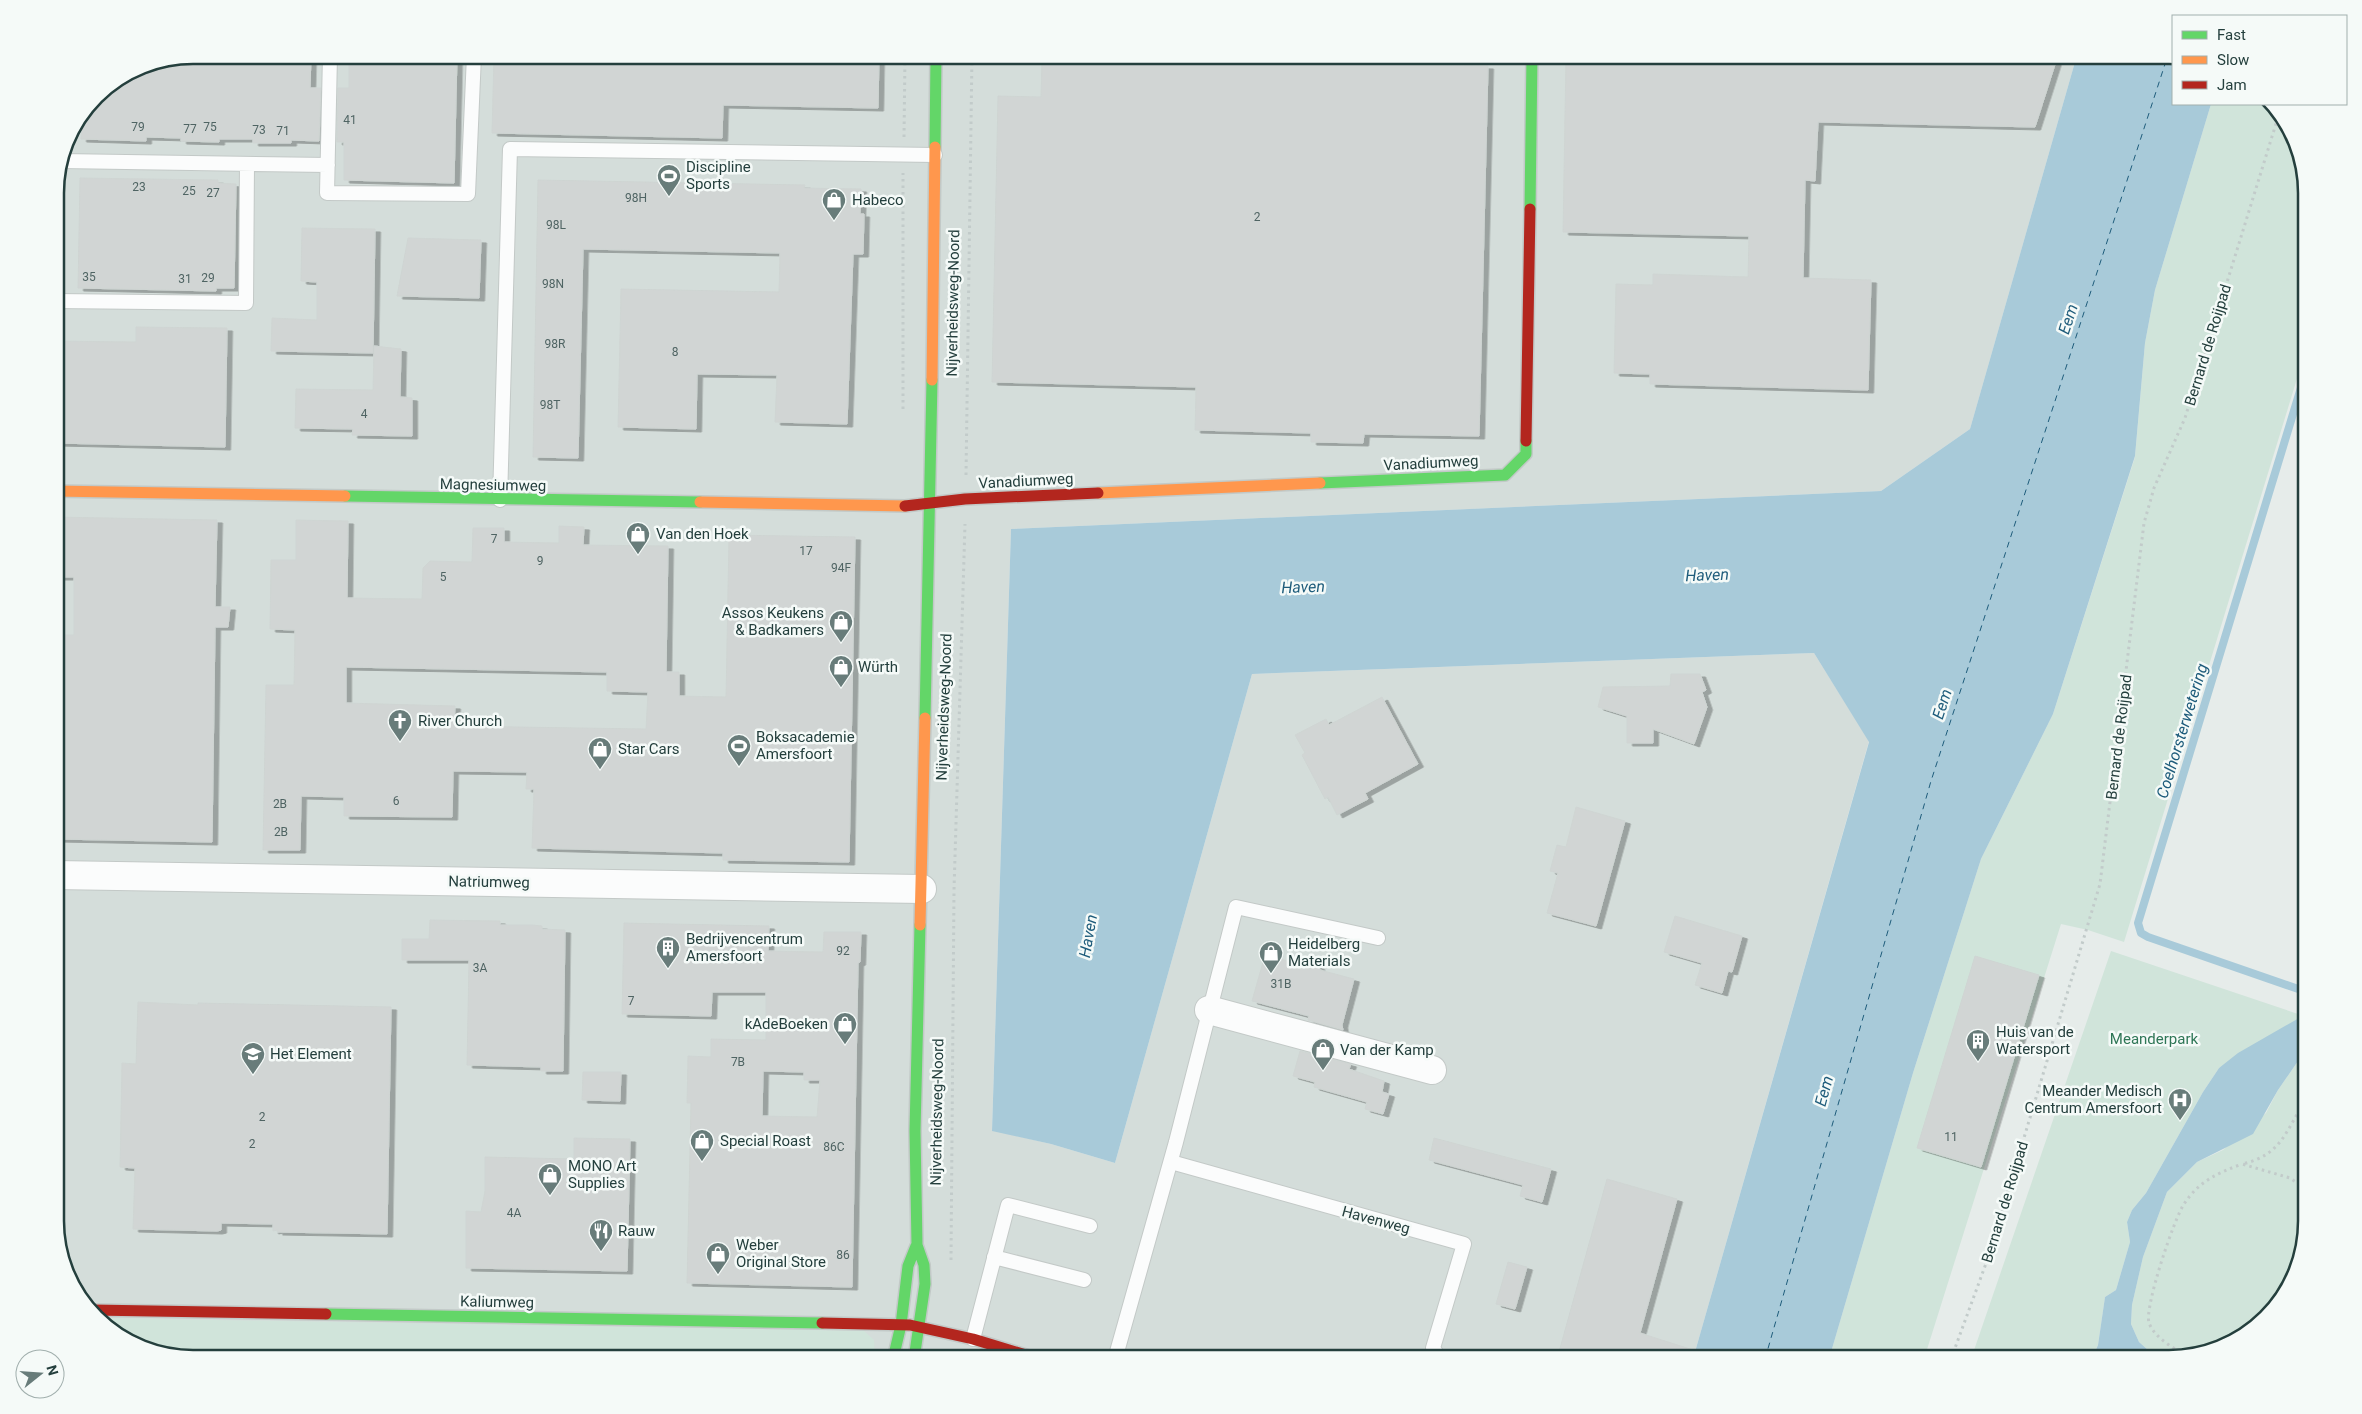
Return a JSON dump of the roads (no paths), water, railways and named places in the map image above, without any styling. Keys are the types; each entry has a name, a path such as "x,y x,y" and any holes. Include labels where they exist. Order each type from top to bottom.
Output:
{"street":[{"name":"Nijverheidsweg-Noord","path":"916,1350 925,1284 924,1265 917,1245 915,1131 930,503 936,64"},
{"name":"Vanadiumweg","path":"930,503 965,499 1505,474 1526,454 1532,64"},
{"name":"Magnesiumweg","path":"64,491 904,506 930,503"},
{"name":"Natriumweg","path":"64,875 922,889"},
{"path":"1209,1010 1432,1070"},
{"name":"Nijverheidsweg-Noord","path":"895,1350 901,1325 908,1266 917,1245"},
{"name":"Kaliumweg","path":"100,1310 901,1325 920,1327"},
{"path":"920,1327 973,1339 1009,1350"}],"lane":[{"path":"330,64 327,193 468,194 474,64"},
{"path":"500,500 510,150 935,155"},
{"path":"68,161 328,165"},
{"path":"64,301 246,303 247,164"},
{"path":"1118,1350 1171,1162 1236,907 1378,938"},
{"name":"Havenweg","path":"1171,1162 1464,1244 1433,1348 1434,1350"},
{"path":"973,1339 1008,1205 1090,1226"},
{"path":"994,1257 1084,1280"}],"water":[{"path":"2074,64 2172,64 2172,105 2211,105 2155,290 2145,343 2135,456 2053,714 1981,859 1913,1073 1832,1350 1696,1350 1869,742 1814,653 1252,674 1115,1163 1051,1144 992,1131 1011,529 1881,491 1970,429"},
{"path":"2298,1019 2298,1061 2278,1090 2253,1134 2197,1162 2167,1192 2143,1257 2132,1305 2131,1324 2139,1342 2148,1350 2096,1350 2105,1297 2116,1290 2130,1242 2127,1222 2132,1210 2146,1193 2203,1092 2219,1068 2238,1053"}],"waterway":[{"name":"Coelhorsterwetering","path":"2298,398 2138,923 2141,933 2148,937 2298,989"}],"place":[{"name":"Discipline Sports","path":"669,197"},
{"name":"Habeco","path":"834,221"},
{"name":"Van den Hoek","path":"638,555"},
{"name":"Assos Keukens & Badkamers","path":"841,643"},
{"name":"Würth","path":"841,688"},
{"name":"River Church","path":"400,742"},
{"name":"Boksacademie Amersfoort","path":"739,767"},
{"name":"Star Cars","path":"600,770"},
{"name":"Bedrijvencentrum Amersfoort","path":"668,969"},
{"name":"Heidelberg Materials","path":"1271,974"},
{"name":"kAdeBoeken","path":"845,1045"},
{"name":"Huis van de Watersport","path":"1978,1062"},
{"name":"Van der Kamp","path":"1323,1071"},
{"name":"Het Element","path":"253,1075"},
{"name":"Meander Medisch Centrum Amersfoort","path":"2180,1121"},
{"name":"Special Roast","path":"702,1162"},
{"name":"MONO Art Supplies","path":"550,1196"},
{"name":"Rauw","path":"601,1252"},
{"name":"Weber Original Store","path":"718,1275"}],"water label":[{"name":"Eem","path":"2068,319"},
{"name":"Haven","path":"1707,575"},
{"name":"Haven","path":"1303,587"},
{"name":"Eem","path":"1942,704"},
{"name":"Haven","path":"1088,936"},
{"name":"Eem","path":"1824,1091"}],"park label":[{"name":"Meanderpark","path":"2154,1039"}]}
